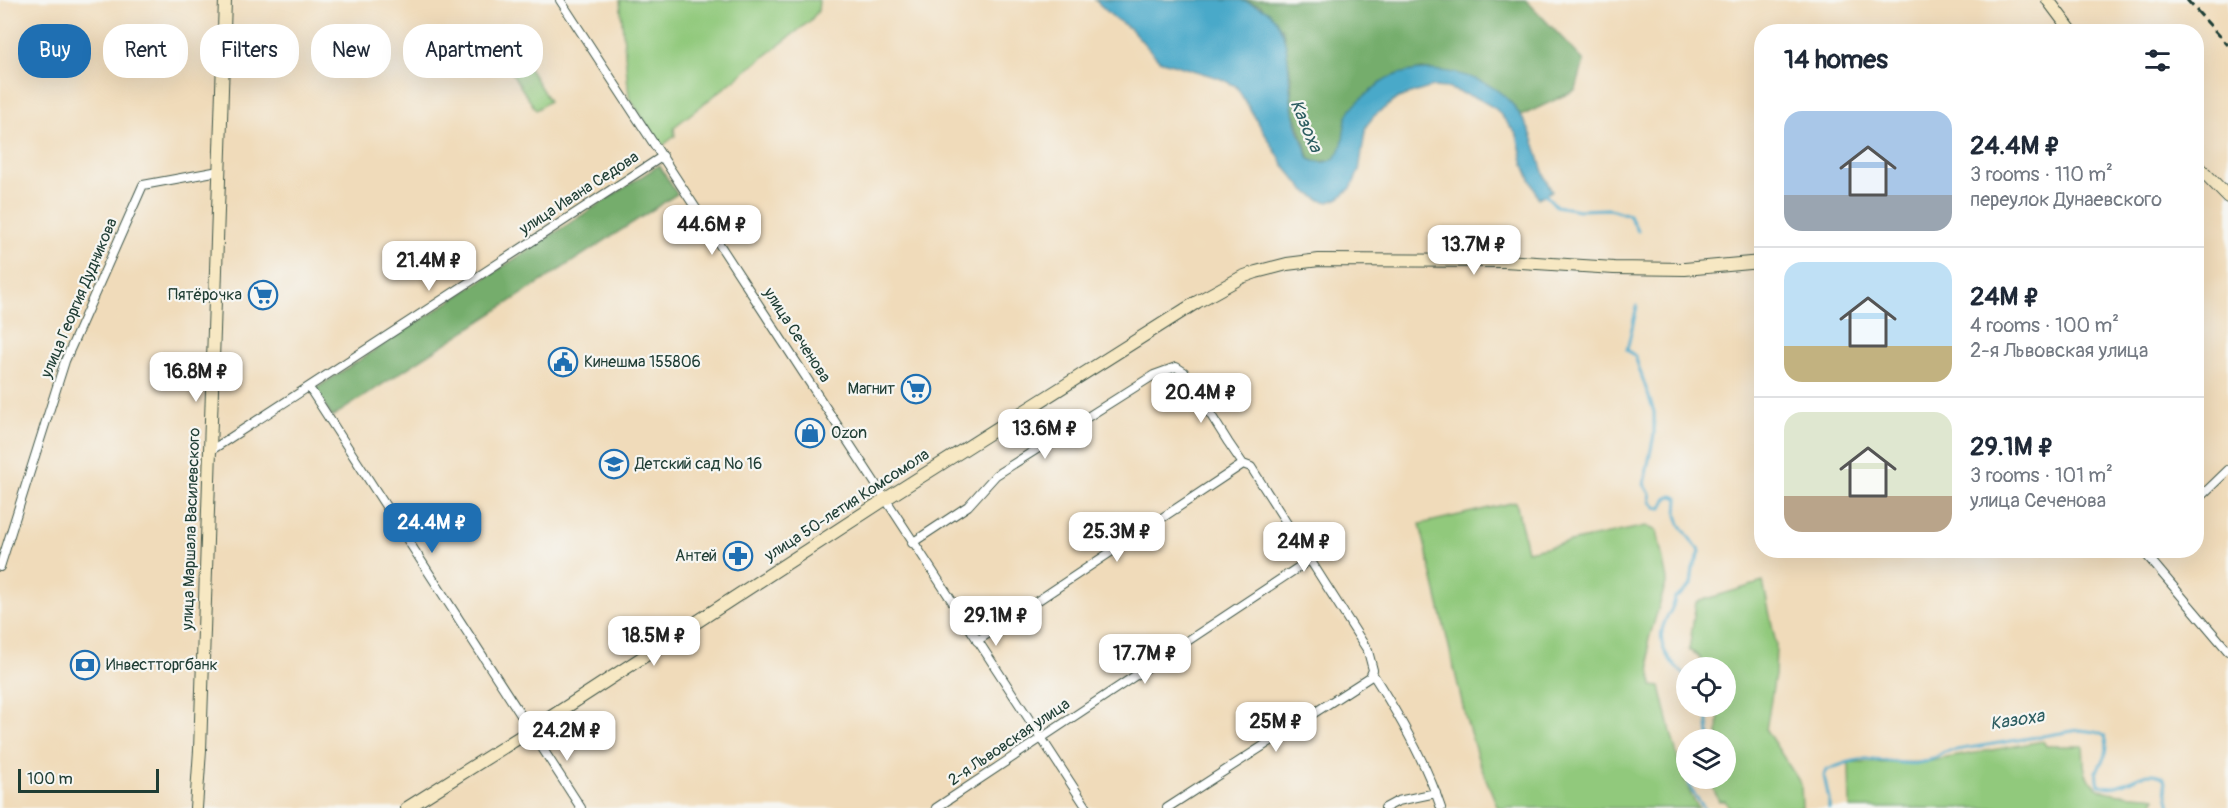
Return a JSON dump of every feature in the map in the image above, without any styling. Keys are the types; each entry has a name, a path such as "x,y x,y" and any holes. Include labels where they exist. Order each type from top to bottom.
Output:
{"main road":[{"name":"улица Маршала Василевского","path":"196,808 225,0"},
{"path":"2048,0 2066,24"},
{"path":"2204,172 2228,197"},
{"name":"улица 50-летия Комсомола","path":"407,808 885,500 1221,288 1242,278 1272,267 1319,260 1504,261 1685,269 1754,263"}],"street":[{"name":"улица Сеченова","path":"560,0 912,543 1087,808"},
{"name":"улица Ивана Седова","path":"210,451 663,156"},
{"name":"улица Георгия Дудникова","path":"1,562 65,361 143,185 219,171"},
{"path":"912,543 968,506 996,475 1154,375 1176,367 1184,372 1243,464 1251,467 1311,559 1368,651 1373,669 1371,675 1167,808"},
{"path":"312,392 581,808"},
{"path":"977,641 1243,464"},
{"path":"2204,493 2228,470"},
{"name":"2-я Львовская улица","path":"936,808 1311,559 1336,539"},
{"path":"2151,558 2228,651"},
{"path":"1371,675 1396,711 1441,808"},
{"path":"1385,808 1398,801 1436,793"}],"green space":[{"path":"620,0 819,0 818,11 810,21 674,127 675,136 661,147 629,97"},
{"path":"1241,0 1526,0 1584,61 1576,90 1521,116 1511,103 1469,77 1422,69 1390,77 1350,111 1339,154 1333,160 1317,162 1310,159 1292,105 1291,77 1283,30 1260,5"},
{"path":"515,78 535,78 549,101 536,110"},
{"path":"659,165 677,194 332,417 315,389"},
{"path":"1516,502 1527,551 1646,526 1657,531 1667,580 1648,642 1652,686 1660,687 1676,750 1676,789 1688,789 1699,808 1498,808 1479,762 1466,719 1420,524"},
{"path":"1763,582 1776,644 1775,675 1766,730 1801,784 1802,808 1730,808 1725,801 1719,801 1713,789 1736,789 1736,729 1718,729 1719,717 1736,717 1736,657 1699,657 1689,650 1696,602"},
{"path":"2043,741 2046,746 2083,746 2085,771 2091,782 2106,791 2155,797 2152,808 1850,808 1849,763 1924,762"}],"water":[{"path":"1095,0 1241,0 1267,10 1277,22 1286,45 1295,119 1309,159 1317,162 1328,161 1338,154 1350,111 1370,91 1388,78 1423,70 1457,73 1473,78 1501,94 1518,112 1531,134 1543,172 1552,191 1538,198 1524,165 1517,135 1496,109 1479,99 1447,88 1432,87 1398,98 1374,116 1366,126 1359,171 1351,188 1339,198 1329,202 1320,200 1304,190 1285,167 1236,86 1219,78 1159,60 1131,29 1114,18"}],"waterway":[{"name":"Казоха","path":"1545,194 1556,206 1579,210 1610,209 1629,215 1638,231"},
{"name":"Казоха","path":"1637,306 1627,350 1635,356 1654,412 1654,435 1644,484 1650,494 1651,502 1657,508 1662,508 1666,499 1673,496 1678,498 1677,515 1680,524 1700,552 1693,568 1691,585 1675,597 1661,636 1664,650 1676,666"},
{"name":"Казоха","path":"1708,717 1708,729"},
{"name":"Казоха","path":"1829,808 1824,776 1827,770 1847,763 1860,760 1923,762 1934,759 1944,752 2079,730 2096,732 2105,736 2106,751 2097,771 2098,784 2107,787 2116,786 2140,776 2156,774 2164,778 2170,808"},
{"name":"Казоха","path":"1691,789 1704,808"}],"railway":[{"path":"2187,0 2228,45"}],"place":[{"name":"Пятёрочка","path":"263,295"},
{"name":"Кинешма 155806","path":"563,362"},
{"name":"Магнит","path":"916,389"},
{"name":"Ozon","path":"810,433"},
{"name":"Детский сад № 16","path":"614,464"},
{"name":"Антей","path":"738,556"},
{"name":"Инвестторгбанк","path":"85,665"}]}
